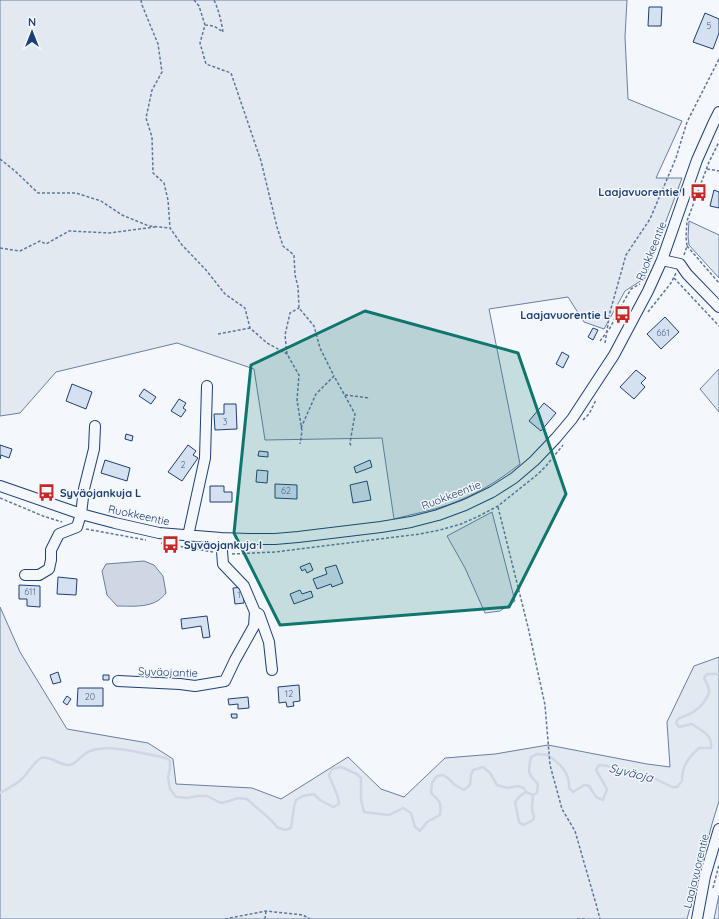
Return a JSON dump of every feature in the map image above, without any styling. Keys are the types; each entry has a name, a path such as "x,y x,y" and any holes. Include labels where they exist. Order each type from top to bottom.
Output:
{"street":[{"name":"Ruokkeentie","path":"0,486 81,514 159,533 221,538 275,539 306,537 381,528 411,522 438,515 465,505 492,492 514,478 534,461 556,438 572,419 614,355 662,260 697,160 712,124 719,112"},
{"path":"662,260 677,271 687,274 719,307"},
{"path":"188,536 204,458 207,386"},
{"path":"25,574 39,574 49,569 51,550 59,534 77,527 81,514 84,489 94,449 95,426"},
{"path":"221,538 223,564 244,586 255,612 259,614 269,642 272,670"},
{"name":"Syväojantie","path":"118,682 180,684 195,686 225,681 254,626 255,612"},
{"name":"Laajavuorentie","path":"697,919 705,876 719,828"}],"path":[{"path":"141,0 158,44 162,72 152,90 146,118 152,138 153,173 164,183 168,200 170,228 182,245 206,270 225,294 245,308 250,328 268,343 287,354"},
{"path":"194,0 199,6 205,25 200,43 206,64 231,73 261,162 283,246 294,255 299,308 314,326 320,348 355,414 350,443 351,446"},
{"path":"205,25 214,26 223,32 219,10 214,0"},
{"path":"605,343 610,312 626,255 650,218 676,158 687,122 719,59"},
{"path":"646,316 671,284 677,271 687,246 687,221 706,169 719,142"},
{"path":"0,159 38,193 76,193 101,201 122,215 149,226 170,228"},
{"path":"706,169 719,171"},
{"path":"0,248 20,252 40,241 46,244 69,231 109,233 160,227"},
{"path":"687,246 719,283"},
{"path":"677,271 719,326"},
{"path":"600,340 610,328 631,289 643,283 651,284"},
{"path":"299,308 290,313 285,335 287,354 299,375 297,400 302,431 300,444"},
{"path":"218,334 250,328"},
{"path":"301,428 316,394 334,376"},
{"path":"345,395 370,398"},
{"path":"579,425 596,401"},
{"path":"155,542 222,554 275,552 420,534 440,530 461,524 498,506 538,474 565,443"},
{"path":"0,498 43,516 77,527 147,541"},
{"path":"498,506 528,627 545,705 550,765 562,809 575,831 600,919"},
{"path":"225,919 266,911 303,915 310,919"},
{"path":"265,919 266,911"},
{"path":"577,919 585,919"}],"highlighted area":[{"path":"365,311 518,353 566,494 509,607 280,625 234,533 251,365"}],"shaded area":[{"path":"0,0 627,0 625,37 628,99 682,121 656,178 682,178 645,278 625,291 604,329 584,322 568,297 489,309 520,464 486,488 458,501 435,509 394,519 382,438 265,440 254,369 177,343 56,372 20,413 0,416"},
{"path":"689,221 719,235 719,278 689,245"},
{"path":"719,369 719,412 700,389"},
{"path":"492,512 515,601 500,611 485,613 465,568 447,536"},
{"path":"144,561 154,565 163,576 166,593 154,603 138,606 117,606 107,595 102,571 106,564"},
{"path":"0,607 20,652 67,729 148,743 173,759 176,784 252,788 281,799 348,757 381,789 404,797 445,758 495,754 548,745 670,767 667,722 694,666 719,657 719,801 687,919 0,919"},
{"path":"719,895 719,919 714,919"}],"building":[{"path":"649,7 662,7 661,26 648,26"},
{"path":"705,13 719,19 719,33 713,49 693,42"},
{"path":"714,190 719,192 719,208 710,206"},
{"path":"665,317 679,332 661,349 647,334"},
{"path":"593,328 598,330 593,340 588,337"},
{"path":"562,352 569,356 563,368 556,364"},
{"path":"636,370 646,378 641,383 645,387 634,399 620,387"},
{"path":"72,384 92,392 86,409 66,401"},
{"path":"144,389 156,397 151,404 139,396"},
{"path":"179,399 186,403 183,408 186,410 181,417 171,411"},
{"path":"544,403 556,413 541,431 529,421"},
{"path":"224,404 236,404 237,429 215,430 214,414 224,414"},
{"path":"126,434 133,436 132,441 125,439"},
{"path":"0,445 12,449 9,458 1,455 0,459"},
{"path":"188,445 196,451 193,455 198,458 182,481 168,472"},
{"path":"259,451 268,452 268,457 258,456"},
{"path":"105,460 130,468 127,481 101,473"},
{"path":"370,460 372,467 356,473 354,467"},
{"path":"257,470 268,471 267,483 256,482"},
{"path":"367,481 371,500 353,503 350,485"},
{"path":"275,484 297,485 297,499 275,498"},
{"path":"210,486 224,486 224,492 232,492 232,502 210,502"},
{"path":"310,563 313,570 307,573 305,569 302,571 300,567"},
{"path":"336,565 343,583 332,587 331,584 317,589 313,579 327,574 325,568"},
{"path":"58,577 77,579 76,595 57,594"},
{"path":"19,585 40,586 40,607 27,606 27,599 19,599"},
{"path":"243,587 244,603 235,604 233,588"},
{"path":"300,590 302,594 311,591 313,597 294,604 290,594"},
{"path":"207,616 210,637 203,638 201,626 182,629 181,619"},
{"path":"58,672 61,682 53,684 50,675"},
{"path":"103,675 109,675 109,680 103,680"},
{"path":"299,685 300,701 293,702 294,706 287,707 286,702 279,703 278,687"},
{"path":"78,688 103,688 103,706 77,706"},
{"path":"67,696 71,699 67,705 63,702"},
{"path":"248,697 249,708 238,709 238,704 229,705 228,699"},
{"path":"231,714 237,714 237,718 232,718"}],"waterway":[{"name":"Syväoja","path":"0,793 15,785 41,758 44,757 65,765 71,765 95,749 122,749 162,757 170,761 168,777 170,789 176,797 187,798 207,796 221,803 238,798 247,799 277,827 285,830 291,828 296,800 303,796 314,794 320,800 333,807 339,804 338,797 329,775 332,769 341,767 357,774 361,778 361,800 364,812 389,815 403,808 411,813 415,827 420,831 427,822 440,815 441,807 439,802 431,793 432,783 437,776 443,775 464,790 470,785 473,770 483,767 490,773 497,785 507,788 518,786 524,788 526,792 533,795 537,793 538,784 530,775 529,766 531,757 537,754 548,755 560,765 568,777 569,788 573,792 584,785 589,786 596,797 603,800 607,789 596,770 599,765 608,766 630,773 650,776 672,787 677,787 682,781 684,767 692,755 699,748 711,748 711,744 709,737 692,724 679,727 676,723 678,719 699,708 706,699 709,691 708,685 704,678 707,674 719,674"},
{"path":"526,792 515,802 519,822 523,825 533,820 533,795"}],"place":[{"name":"Laajavuorentie I","path":"698,192"},
{"name":"Laajavuorentie L","path":"623,315"},
{"name":"Syväojankuja L","path":"47,493"},
{"name":"Syväojankuja I","path":"171,545"}]}
